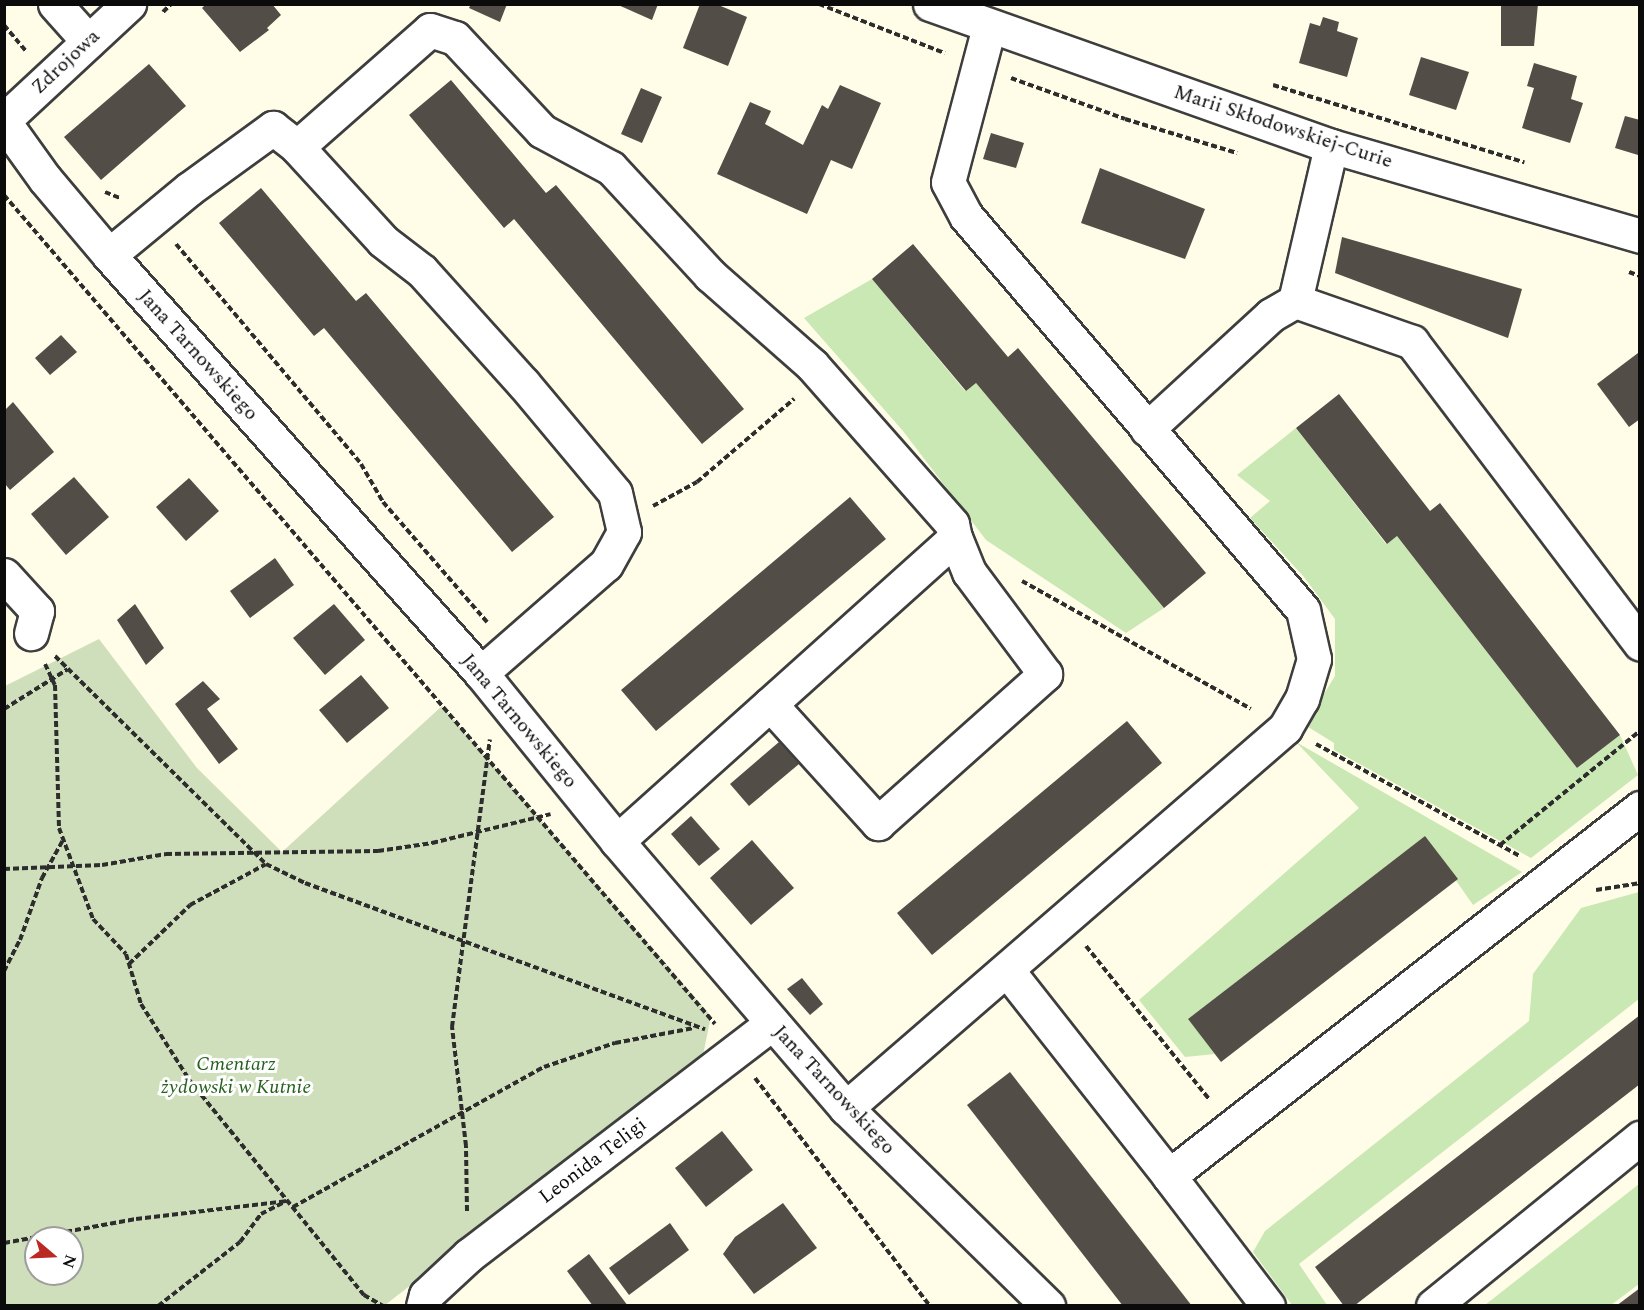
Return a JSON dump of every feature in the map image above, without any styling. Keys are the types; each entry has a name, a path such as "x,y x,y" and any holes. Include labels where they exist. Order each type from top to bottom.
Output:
{"street":[{"path":"56,4 88,41"},
{"name":"Marii Skłodowskiej-Curie","path":"930,4 989,27 1331,146 1640,236"},
{"name":"Zdrojowa","path":"4,121 88,41 142,12"},
{"path":"846,1108 1066,920 1285,728 1302,699 1314,659 1303,610 966,216 948,182 989,27"},
{"path":"297,147 430,30 454,38 542,131 611,168 710,275 812,365 952,524 955,538 969,572 1045,674 878,823 770,704"},
{"name":"Jana Tarnowskiego","path":"4,121 45,179 109,255 481,673 617,841 846,1108 1048,1305"},
{"path":"109,255 273,128 297,147 383,241 422,272 523,383 615,493 624,532 606,564 481,673"},
{"path":"1147,429 1271,315 1295,301 1331,146"},
{"path":"1295,301 1412,342 1640,643"},
{"path":"617,841 955,538"},
{"path":"4,575 36,611 31,633"},
{"path":"1169,1176 1640,808"},
{"path":"1007,970 1268,1305"},
{"name":"Leonida Teligi","path":"423,1305 426,1295 469,1255 772,1023"},
{"path":"1433,1305 1640,1138"}],"path":[{"path":"142,12 171,4"},
{"path":"4,25 29,54"},
{"path":"1262,81 1536,166"},
{"path":"14,204 45,179"},
{"path":"98,189 144,208 154,219 361,464 383,502 509,647"},
{"path":"4,195 721,1030 695,1028 615,1043 544,1067 460,1111 292,1207"},
{"path":"621,519 634,516 697,482 795,398"},
{"path":"31,633 266,864 305,883 695,1028"},
{"path":"31,633 52,679 59,828 93,919 126,954 141,1004 190,1081 364,1295 383,1305"},
{"path":"4,709 68,669"},
{"path":"1500,845 1640,731"},
{"path":"466,1216 469,1188 452,1027 490,735"},
{"path":"4,869 75,867 166,854 378,850 477,833 587,803"},
{"path":"4,971 48,868 63,839"},
{"path":"129,964 190,905 266,864"},
{"path":"1066,920 1201,1092 1215,1103"},
{"path":"735,1053 930,1305"},
{"path":"4,1243 136,1218 288,1201"},
{"path":"158,1305 240,1242 261,1214 288,1201"}],"green space":[{"path":"872,279 965,391 976,383 1164,608 1126,633 986,540 903,431 804,318"},
{"path":"1296,428 1386,544 1397,536 1577,768 1620,735 1638,775 1531,858 1334,750 1334,743 1305,725 1335,676 1335,619 1304,577 1250,518 1270,501 1237,475"},
{"name":"Cmentarz żydowski w Kutnie","path":"99,639 197,768 282,852 442,706 711,1016 702,1060 385,1305 5,1306 5,686"},
{"path":"1296,742 1522,872 1473,905 1425,836 1188,1019 1215,1054 1185,1057 1139,1000 1359,808"},
{"path":"1639,892 1639,999 1299,1264 1327,1305 1292,1305 1253,1252 1265,1231 1529,1021 1533,974 1581,908"},
{"path":"1639,1184 1639,1284 1611,1305 1485,1305"}],"building":[{"path":"206,4 272,4 281,15 267,28 269,30 240,52 202,8"},
{"path":"471,4 507,4 500,22 469,8"},
{"path":"616,4 658,4 652,20"},
{"path":"700,4 716,4 747,17 728,66 683,48"},
{"path":"1501,4 1538,4 1534,46 1501,46"},
{"path":"1323,17 1339,22 1337,31 1358,38 1347,77 1299,63 1310,23 1320,26"},
{"path":"1421,57 1469,72 1456,110 1409,95"},
{"path":"1534,63 1577,76 1571,99 1583,103 1570,143 1522,128 1534,88 1527,86"},
{"path":"149,64 186,106 101,180 64,137"},
{"path":"451,80 546,193 556,185 744,409 702,444 514,219 504,228 409,115"},
{"path":"840,85 881,103 852,169 831,160 807,214 717,174 750,102 771,111 765,124 803,145 822,105 828,109"},
{"path":"641,88 662,97 642,143 621,134"},
{"path":"1625,116 1640,120 1640,161 1638,155 1615,148"},
{"path":"991,133 1024,143 1016,168 983,159"},
{"path":"1100,168 1205,209 1185,259 1081,223"},
{"path":"261,188 356,301 366,293 554,517 512,552 324,328 314,336 219,223"},
{"path":"1342,237 1522,289 1508,338 1335,273"},
{"path":"913,244 1008,357 1018,348 1206,573 1164,608 976,383 966,391 872,279"},
{"path":"61,335 77,352 50,375 35,358"},
{"path":"1638,353 1640,419 1629,427 1597,384"},
{"path":"1339,394 1430,511 1440,503 1620,735 1577,768 1397,536 1387,544 1296,428"},
{"path":"13,402 54,452 10,490 5,484 5,410"},
{"path":"74,477 109,517 66,555 31,514"},
{"path":"189,478 219,511 186,541 156,507"},
{"path":"850,497 886,539 656,731 621,690"},
{"path":"275,558 294,585 250,618 230,591"},
{"path":"135,604 164,648 146,665 117,620"},
{"path":"334,604 365,640 325,675 293,638"},
{"path":"361,675 389,708 347,743 319,710"},
{"path":"203,681 220,699 207,709 238,749 219,764 175,704"},
{"path":"1127,721 1162,763 932,955 897,913"},
{"path":"779,742 799,764 749,806 730,784"},
{"path":"691,816 720,849 699,866 671,834"},
{"path":"1425,836 1458,879 1221,1062 1188,1019"},
{"path":"752,840 794,888 751,925 710,878"},
{"path":"802,978 823,1004 810,1015 787,989"},
{"path":"1640,1015 1640,1084 1354,1306 1344,1306 1315,1267"},
{"path":"1010,1072 1192,1306 1123,1306 967,1105"},
{"path":"722,1131 753,1170 706,1207 675,1168"},
{"path":"783,1203 817,1248 754,1294 723,1254 735,1237"},
{"path":"670,1223 689,1250 629,1295 609,1268"},
{"path":"589,1254 628,1306 593,1306 567,1271"},
{"path":"1640,1288 1640,1306 1616,1306"}]}
